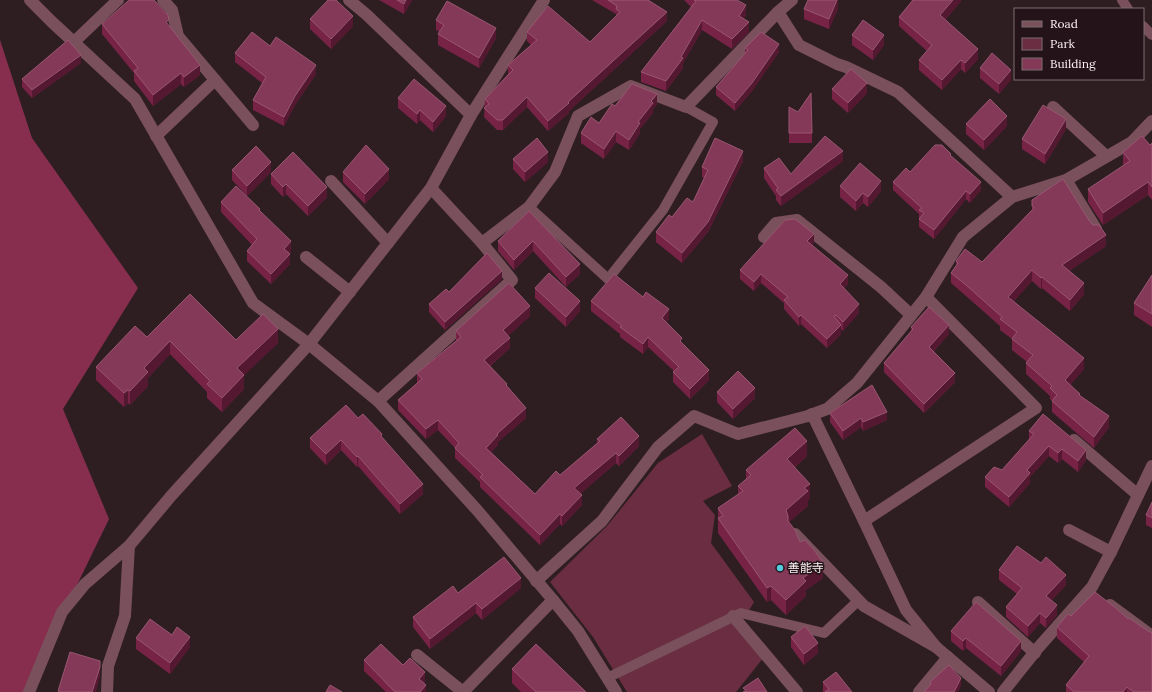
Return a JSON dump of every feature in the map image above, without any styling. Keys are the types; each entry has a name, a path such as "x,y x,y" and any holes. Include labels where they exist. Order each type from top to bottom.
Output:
{"street":[{"path":"30,0 135,99 253,303 309,344 378,401 477,510 553,600 578,631 616,692"},
{"path":"74,42 118,0"},
{"path":"163,0 172,10 178,36 253,125"},
{"path":"348,0 366,15 471,115"},
{"path":"29,692 62,612 85,584 128,546 171,496 309,344 431,188 471,115 544,0"},
{"path":"482,243 529,207 556,172 578,116 631,86 686,107 778,12 792,0"},
{"path":"778,12 799,45 836,64 846,67 898,92 1012,197"},
{"path":"156,136 215,80"},
{"path":"1053,107 1106,156"},
{"path":"536,581 602,521 658,447 694,416 738,434 827,409 857,383 926,297 963,237 1012,197 1066,180 1132,142 1152,121"},
{"path":"1066,180 1096,229"},
{"path":"331,181 388,243"},
{"path":"378,401 512,280 482,243 431,188"},
{"path":"764,237 776,223 797,220 881,287 911,315"},
{"path":"306,257 350,292"},
{"path":"864,521 1039,411 926,297"},
{"path":"812,414 906,610 936,647"},
{"path":"1066,434 1138,495"},
{"path":"1003,692 1035,653 1096,595 1111,552 1138,495 1148,484 1152,466"},
{"path":"1069,530 1111,552"},
{"path":"795,534 864,606 936,647 989,692"},
{"path":"106,692 108,666 125,616 128,546"},
{"path":"1096,595 1152,636"},
{"path":"417,655 463,692 553,600"},
{"path":"978,602 1035,653"},
{"path":"734,616 797,692"},
{"path":"919,692 948,657"}],"lane":[{"path":"1144,27 1152,35"},
{"path":"529,207 608,279 663,210 713,122 686,107"},
{"path":"607,678 741,613 824,633 859,600"}],"green space":[{"path":"702,434 732,486 703,501 715,515 711,543 754,602 743,620 764,657 736,692 627,692 593,637 550,582 607,526 658,463"}],"shaded area":[{"path":"0,40 32,138 138,288 63,409 109,519 25,692 0,692"}],"building":[{"path":"129,0 154,0 168,15 169,20 166,22 200,65 184,77 181,73 153,95 134,71 138,68 102,24"},
{"path":"328,0 336,0 353,16 331,39 310,19"},
{"path":"397,0 406,0 404,4"},
{"path":"608,0 648,0 667,12 548,121 527,97 503,120 497,120 484,108 489,104 485,99 513,70 508,65 537,40 527,32 548,6 590,42 620,12 616,9 617,6"},
{"path":"694,0 737,0 746,5 739,16 749,22 732,39 702,20 681,57 683,58 666,81 641,72 696,1"},
{"path":"808,0 837,0 829,19 804,9"},
{"path":"913,0 953,0 940,15 978,49 965,63 961,60 942,80 919,60 932,45 899,17"},
{"path":"447,1 496,28 479,58 438,34 444,25 436,20"},
{"path":"863,20 884,35 873,50 852,35"},
{"path":"252,32 270,46 276,37 316,65 295,96 284,117 253,100 266,77 235,53"},
{"path":"761,32 779,44 752,83 735,103 716,87 748,50 745,48"},
{"path":"68,40 81,55 32,90 22,79"},
{"path":"992,53 1011,70 999,84 980,68"},
{"path":"851,69 867,83 848,103 832,89"},
{"path":"414,79 446,106 433,122 420,110 417,114 398,98"},
{"path":"632,84 657,94 651,101 653,103 638,122 640,123 629,140 616,131 604,149 581,133 591,117 599,123 612,104 615,106"},
{"path":"811,93 812,133 789,133 789,107 798,112"},
{"path":"990,99 1007,116 984,140 966,124"},
{"path":"1043,105 1066,119 1045,154 1022,139"},
{"path":"825,136 843,151 781,196 776,190 778,188 764,168 779,158 791,174"},
{"path":"1142,136 1150,145 1152,143 1152,187 1148,182 1103,213 1088,189 1130,161 1123,152"},
{"path":"537,138 548,152 525,172 513,159"},
{"path":"715,138 743,151 708,222 682,253 656,232 669,215 672,217 687,198 693,202 708,170 702,167"},
{"path":"366,145 389,169 365,194 343,172"},
{"path":"935,145 942,145 951,154 950,155 981,182 970,194 966,191 934,230 919,219 924,213 919,210 922,208 893,182 906,168 910,172"},
{"path":"256,146 271,162 247,186 232,170"},
{"path":"293,152 327,187 308,206 286,184 283,187 271,174"},
{"path":"860,163 881,181 868,197 863,193 856,201 840,186"},
{"path":"1063,179 1090,222 1093,225 1099,225 1106,235 1062,265 1084,283 1070,300 1032,270 1008,297 1084,358 1065,380 1080,394 1079,395 1109,416 1094,437 1052,401 1057,395 1050,388 1052,386 1026,363 1033,355 1012,339 1017,332 1000,319 1002,317 951,273 958,263 956,261 965,249 982,262 1034,208 1032,206 1032,200"},
{"path":"236,186 291,241 284,249 290,254 271,274 247,251 257,239 221,202"},
{"path":"529,211 580,264 566,277 533,241 514,260 498,241"},
{"path":"795,219 814,234 807,241 848,275 840,284 859,304 843,322 836,315 834,316 841,325 827,339 801,315 799,317 784,300 788,297 761,274 754,282 740,270 785,220"},
{"path":"487,253 502,271 445,322 429,304 446,289 449,292"},
{"path":"549,273 580,301 566,317 535,288"},
{"path":"614,274 643,297 646,292 669,309 662,318 682,338 680,341 709,370 690,389 673,372 679,367 648,337 643,344 620,327 622,326 591,301"},
{"path":"1152,275 1152,314 1134,303"},
{"path":"509,283 530,306 503,330 510,338 484,360 507,384 506,385 526,408 497,434 498,435 486,448 535,494 556,471 560,475 600,441 597,439 621,417 639,436 619,456 616,453 574,488 582,495 562,516 560,514 540,535 480,477 483,475 455,448 459,443 438,420 426,429 398,400 422,379 417,373 461,337 456,331"},
{"path":"190,294 236,340 263,314 278,329 237,368 244,375 222,398 207,384 210,381 170,341 144,368 148,372 130,391 128,390 124,393 96,367 135,326 147,337"},
{"path":"929,307 949,325 929,347 955,373 924,404 884,363 913,329 911,327"},
{"path":"738,371 755,388 733,409 717,392"},
{"path":"872,385 887,412 863,422 861,418 843,431 830,413"},
{"path":"346,405 358,418 363,414 382,434 381,436 423,484 400,504 358,456 357,457 341,440 326,454 310,438"},
{"path":"1043,414 1086,450 1078,461 1062,449 1058,453 1049,446 1027,470 1030,473 1009,497 985,477 994,467 1002,470 1034,434 1029,431"},
{"path":"795,428 807,441 787,459 810,484 804,488 808,491 786,510 788,521 795,530 800,542 805,540 823,563 803,578 806,581 786,600 771,586 767,588 718,518 723,516 718,508 743,491 738,486 751,475 746,470"},
{"path":"1152,502 1152,518 1146,515"},
{"path":"1017,546 1041,563 1046,557 1066,575 1046,596 1057,605 1046,618 1040,613 1028,626 1006,607 1022,588 999,570"},
{"path":"504,557 521,578 482,609 476,603 430,639 413,617 453,586 458,593"},
{"path":"1095,592 1128,619 1129,618 1152,633 1152,692 1134,692 1127,687 1123,692 1074,692 1066,685 1089,656 1057,627 1068,614 1071,616"},
{"path":"976,602 1021,641 1001,666 966,638 963,641 951,631"},
{"path":"150,619 172,635 177,627 190,637 170,663 136,638"},
{"path":"805,626 818,643 804,654 791,637"},
{"path":"381,644 403,665 410,658 425,672 419,679 426,685 420,692 395,692 364,660"},
{"path":"536,644 586,692 536,692 512,669"},
{"path":"70,652 100,661 100,667 92,692 58,691"},
{"path":"949,665 961,678 954,692 924,692 931,684 930,682"},
{"path":"836,672 852,692 825,692 829,689 823,682"},
{"path":"758,678 767,692 743,692 746,691 743,688"},
{"path":"330,685 342,692 326,692"}],"place":[{"name":"善能寺","path":"780,568"}]}
